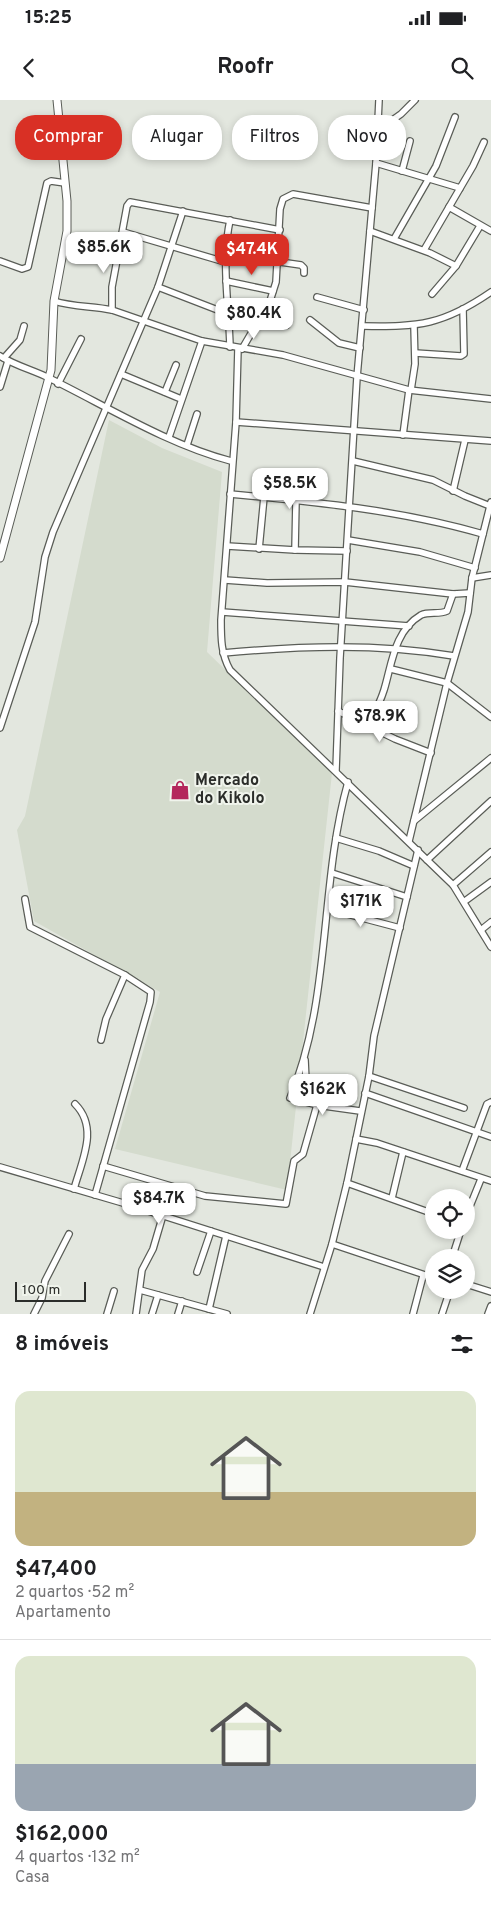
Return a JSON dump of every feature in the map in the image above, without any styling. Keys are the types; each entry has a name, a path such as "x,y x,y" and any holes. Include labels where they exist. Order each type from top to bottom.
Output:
{"street":[{"path":"0,558 3,537 49,378 54,301 67,231 65,183 57,100"},
{"path":"378,115 379,100"},
{"path":"400,115 415,100"},
{"path":"394,239 429,178 456,117"},
{"path":"402,171 410,141"},
{"path":"424,250 484,142"},
{"path":"336,770 340,647 351,506 357,377 363,326 376,160"},
{"path":"376,163 460,188"},
{"path":"0,260 22,269 28,267 47,183 51,181 65,183"},
{"path":"372,208 298,195 287,195 281,203 279,262 274,291 240,348 222,612 223,653 230,670 336,770 453,885 465,901 491,947"},
{"path":"112,310 112,288 122,232 130,202 280,230"},
{"path":"449,207 491,231"},
{"path":"0,726 35,622 45,558 51,538 158,287 183,211"},
{"path":"230,220 225,254 230,347"},
{"path":"432,294 456,266 480,226"},
{"path":"370,231 424,250 456,266"},
{"path":"122,232 225,262"},
{"path":"225,254 301,265 304,268 304,273"},
{"path":"226,281 274,291"},
{"path":"158,287 228,314"},
{"path":"363,326 414,326 433,322 463,309 491,292"},
{"path":"317,297 364,310"},
{"path":"54,301 74,307 87,306 112,310 202,341 283,355 357,377 410,390 491,399"},
{"path":"415,354 461,356 464,354 463,309"},
{"path":"264,310 288,325"},
{"path":"310,320 340,343 360,348"},
{"path":"0,383 4,358 16,346 24,326"},
{"path":"403,434 415,354 414,326"},
{"path":"58,384 81,339"},
{"path":"169,437 202,341"},
{"path":"4,358 49,378 106,409 211,456 231,461"},
{"path":"164,392 176,366"},
{"path":"121,374 181,399"},
{"path":"187,445 197,414"},
{"path":"236,422 354,429 491,441"},
{"path":"453,491 465,440"},
{"path":"353,461 427,478 453,491 490,504 472,578 468,612 447,683 409,841"},
{"path":"230,494 351,506 437,521 483,534"},
{"path":"259,549 264,498"},
{"path":"295,550 296,500"},
{"path":"348,540 420,552 475,568"},
{"path":"227,546 259,549 348,551"},
{"path":"472,578 491,575"},
{"path":"225,580 268,583 345,582 452,594 470,592"},
{"path":"368,726 380,702 391,669 394,649 400,637 409,626 426,613 442,613 447,611 452,594"},
{"path":"222,612 342,623 409,626"},
{"path":"223,653 300,647 340,647 420,650 454,656"},
{"path":"391,669 447,683 491,717"},
{"path":"338,711 431,753"},
{"path":"414,821 491,758"},
{"path":"307,1102 305,1060 328,909 336,838 348,782"},
{"path":"427,860 491,801"},
{"path":"336,838 379,851 414,866"},
{"path":"310,1314 332,1244 347,1183 360,1110 369,1076 374,1036 418,850"},
{"path":"453,885 491,852"},
{"path":"332,873 407,897"},
{"path":"465,901 491,882"},
{"path":"25,899 30,926 125,975 148,988 151,992 151,999 94,1195"},
{"path":"328,909 400,928"},
{"path":"481,930 491,922"},
{"path":"101,1040 106,1019 125,975"},
{"path":"305,1060 290,1098 317,1105 360,1110"},
{"path":"369,1076 464,1108"},
{"path":"365,1093 491,1137"},
{"path":"462,1171 487,1104 491,1102"},
{"path":"74,1189 89,1131 84,1114 75,1104"},
{"path":"103,1166 205,1196 286,1204 294,1161 303,1154 317,1105"},
{"path":"356,1139 403,1152 491,1181"},
{"path":"392,1198 403,1152"},
{"path":"0,1167 324,1267"},
{"path":"475,1194 481,1179"},
{"path":"347,1183 425,1211"},
{"path":"136,1314 142,1270 153,1248 163,1216"},
{"path":"197,1272 211,1231"},
{"path":"34,1314 42,1298 45,1281 69,1234"},
{"path":"212,1311 226,1236"},
{"path":"332,1244 423,1276 413,1314"},
{"path":"475,1287 491,1292"},
{"path":"140,1290 227,1314"},
{"path":"107,1314 114,1291"},
{"path":"152,1314 158,1295"},
{"path":"442,1314 447,1299"},
{"path":"178,1314 182,1301"},
{"path":"488,1314 491,1306"}],"shaded area":[{"name":"Mercado do Kikolo","path":"109,420 162,448 222,472 207,652 332,773 287,1190 115,1149 160,992 34,921 17,830 25,816"}],"place":[{"name":"Mercado do Kikolo","path":"180,790"}]}
